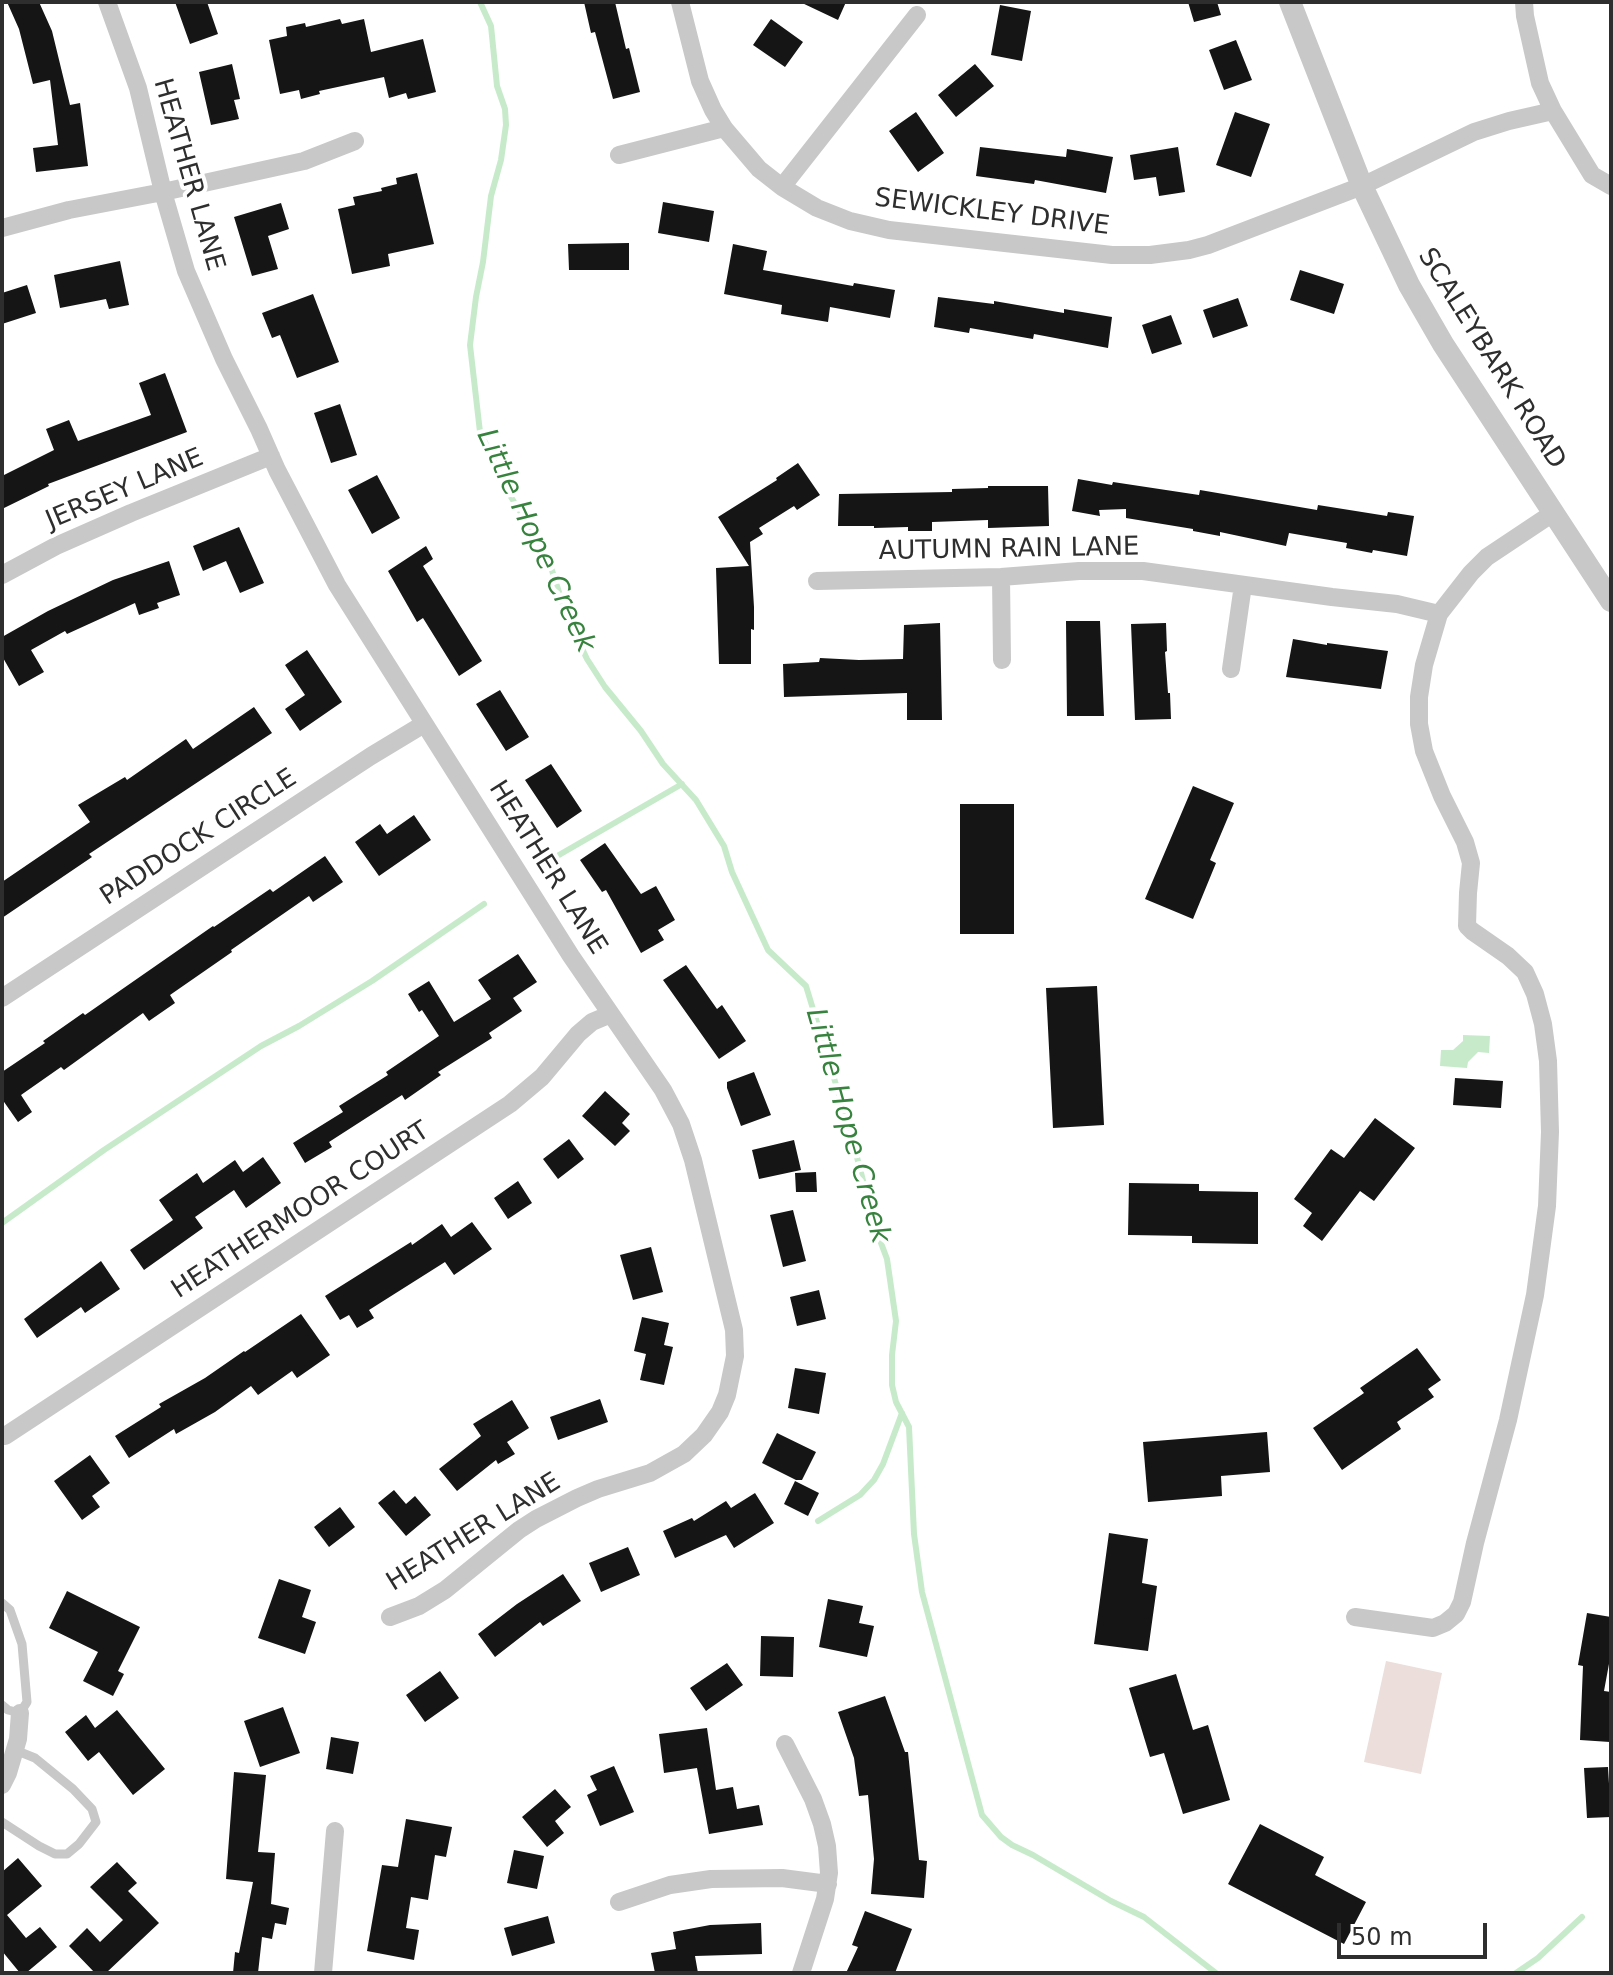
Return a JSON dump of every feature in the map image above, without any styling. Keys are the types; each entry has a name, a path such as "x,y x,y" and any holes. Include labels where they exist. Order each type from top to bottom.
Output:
{"street":[{"name":"HEATHER LANE","path":"107,2 138,88 186,271 224,359 330,573 571,956 663,1090 681,1124 693,1160 734,1330 735,1356 727,1395 720,1412 704,1435 684,1454 650,1473 598,1489 536,1519 445,1590 419,1606 390,1617"},
{"name":"SEWICKLEY DRIVE","path":"680,2 700,81 713,110 759,169 817,208 850,221 889,230 1112,255 1150,255 1208,245 1362,186 1474,132 1553,111"},
{"name":"SCALEYBARK ROAD","path":"1290,2 1362,186 1409,285 1443,344 1611,601"},
{"path":"1524,2 1540,83 1553,111 1592,175 1611,186"},
{"path":"782,187 917,15"},
{"path":"619,155 724,128"},
{"path":"2,228 69,210 304,161 355,141"},
{"name":"JERSEY LANE","path":"2,575 69,540 271,456"},
{"path":"1355,1617 1433,1628 1456,1614 1462,1602 1508,1420 1535,1295 1547,1206 1550,1132 1548,1061 1543,1024 1525,972 1467,926 1471,863 1465,842 1424,751 1419,724 1419,697 1424,665 1439,614 1487,557 1553,513"},
{"name":"AUTUMN RAIN LANE","path":"817,581 1143,571 1397,604 1439,614"},
{"path":"1001,577 1002,660"},
{"path":"1231,669 1243,585"},
{"name":"PADDOCK CIRCLE","path":"2,998 424,724"},
{"name":"HEATHERMOOR COURT","path":"5,1436 510,1104 542,1077 578,1034 592,1022 611,1014"},
{"path":"2,1785 18,1739 20,1713"},
{"path":"785,1744 813,1799 827,1846 828,1884 825,1899 801,1973"},
{"path":"323,1973 335,1831"},
{"path":"619,1902 670,1885 711,1879 782,1878 828,1884"}],"lane":[{"path":"2,1603 10,1610 22,1644 27,1702 20,1713 2,1705"},
{"path":"2,1822 55,1854 67,1854 96,1822 92,1809 73,1789 35,1758 15,1750"}],"shaded area":[{"path":"1463,1035 1490,1036 1489,1053 1478,1052 1468,1062 1467,1068 1440,1066 1441,1050 1453,1050 1463,1041"},
{"path":"1386,1661 1442,1673 1421,1774 1364,1762"}],"building":[{"path":"7,2 39,2 52,31 70,105 80,103 88,166 36,172 33,148 58,145 50,80 33,84 19,29"},
{"path":"175,2 207,2 218,34 190,44"},
{"path":"584,2 615,2 640,92 613,99"},
{"path":"800,2 846,2 838,20"},
{"path":"1188,2 1217,2 1221,15 1194,22"},
{"path":"1000,5 1031,11 1022,61 991,55"},
{"path":"340,19 342,24 364,19 371,52 423,39 436,92 408,99 406,93 389,98 384,77 319,91 320,94 301,99 299,90 280,94 269,40 287,36 286,27 305,23 306,27"},
{"path":"771,19 803,42 785,67 753,45"},
{"path":"1236,40 1252,80 1224,90 1209,50"},
{"path":"232,64 240,99 234,100 239,119 211,125 199,72"},
{"path":"975,64 994,86 956,117 938,95"},
{"path":"916,112 944,153 918,172 889,131"},
{"path":"1235,112 1270,124 1251,177 1216,165"},
{"path":"980,147 1066,157 1067,149 1113,157 1106,193 1035,180 1034,184 976,176"},
{"path":"1178,147 1185,192 1159,196 1156,177 1134,180 1130,155"},
{"path":"417,173 434,244 388,254 390,266 352,274 338,209 355,205 353,197 382,191 381,188 397,184 396,178"},
{"path":"663,202 714,211 709,242 658,233"},
{"path":"281,203 289,229 268,236 278,269 252,276 234,217"},
{"path":"629,243 629,270 569,270 568,244"},
{"path":"733,244 767,251 763,270 895,290 890,318 830,307 828,322 781,314 782,305 724,294"},
{"path":"120,261 129,305 109,309 106,299 60,308 54,275"},
{"path":"1300,270 1344,284 1334,314 1290,300"},
{"path":"27,285 36,313 2,324 2,293"},
{"path":"313,294 339,362 297,378 280,335 272,338 262,313"},
{"path":"938,297 994,304 994,301 1064,313 1064,309 1112,317 1108,348 1034,334 1033,339 970,328 969,333 934,327"},
{"path":"1238,298 1248,326 1213,338 1203,310"},
{"path":"1171,315 1182,344 1152,354 1142,325"},
{"path":"165,373 187,432 48,484 2,509 2,476 54,450 46,429 69,420 78,441 151,415 139,383"},
{"path":"340,404 357,455 331,463 314,413"},
{"path":"798,463 820,495 797,510 794,506 759,528 763,534 750,542 754,607 751,664 719,664 716,568 749,566 718,517"},
{"path":"377,475 400,518 372,534 348,490"},
{"path":"1078,479 1199,495 1200,490 1317,510 1318,505 1387,516 1388,512 1414,516 1407,556 1346,548 1347,543 1289,533 1286,546 1220,532 1220,536 1126,518 1126,509 1099,510 1100,516 1072,511"},
{"path":"1048,486 1049,526 988,528 988,520 932,522 932,531 908,531 908,527 838,526 839,494 952,492 952,489"},
{"path":"239,527 264,583 240,593 226,561 203,571 193,546"},
{"path":"426,546 433,559 423,566 482,661 459,676 423,618 417,622 388,571"},
{"path":"169,561 180,595 157,603 159,608 139,615 135,603 67,634 65,631 31,650 44,672 19,686 2,656 2,637 113,580"},
{"path":"1066,621 1100,621 1104,716 1067,716"},
{"path":"940,623 942,720 907,720 907,693 784,697 783,664 819,662 820,658 903,659 904,625"},
{"path":"1166,623 1165,652 1171,719 1135,720 1131,624"},
{"path":"1293,639 1388,651 1381,689 1286,677"},
{"path":"307,650 342,702 300,731 285,709 305,695 285,665"},
{"path":"500,690 529,737 506,751 476,704"},
{"path":"254,707 272,733 89,854 92,857 2,918 2,882 90,822 78,805 125,777 127,780 186,739 193,749"},
{"path":"551,764 582,811 557,828 525,780"},
{"path":"1193,786 1234,803 1210,860 1216,863 1193,919 1145,899"},
{"path":"960,804 1014,804 1014,934 960,934"},
{"path":"414,815 431,840 379,876 355,842 380,824 387,834"},
{"path":"605,843 641,894 656,886 675,920 658,930 664,940 641,953 606,890 602,892 580,860"},
{"path":"325,856 343,882 313,902 309,896 231,950 170,995 175,1003 149,1021 143,1013 64,1070 61,1067 21,1095 32,1112 18,1122 2,1099 2,1072 83,1013 85,1015 213,926 270,889 273,892"},
{"path":"518,954 537,982 513,998 522,1011 489,1033 492,1038 438,1072 441,1075 405,1100 402,1095 329,1142 332,1147 305,1163 293,1143 343,1112 339,1106 388,1075 386,1072 439,1036 408,994 429,981 454,1022 491,999 478,980"},
{"path":"686,965 717,1009 722,1005 746,1041 719,1059 663,980"},
{"path":"1097,986 1104,1125 1053,1128 1046,988"},
{"path":"754,1072 771,1115 741,1126 727,1082"},
{"path":"1455,1078 1503,1081 1501,1108 1453,1105"},
{"path":"605,1091 630,1114 622,1123 630,1131 615,1146 582,1116"},
{"path":"1375,1118 1415,1148 1374,1201 1360,1191 1322,1241 1303,1226 1312,1213 1294,1199 1331,1149 1344,1158"},
{"path":"569,1139 584,1159 558,1179 543,1159"},
{"path":"794,1140 801,1170 759,1179 752,1150"},
{"path":"263,1157 281,1183 246,1208 234,1190 195,1217 203,1228 144,1270 130,1250 173,1220 159,1200 197,1173 203,1183 235,1160 243,1172"},
{"path":"816,1172 817,1192 796,1192 795,1173"},
{"path":"518,1181 532,1203 508,1219 494,1198"},
{"path":"1129,1183 1199,1184 1199,1191 1258,1192 1258,1244 1192,1243 1192,1236 1128,1235"},
{"path":"793,1210 806,1261 783,1267 770,1215"},
{"path":"472,1222 492,1249 454,1275 445,1262 369,1310 374,1318 357,1328 349,1315 340,1320 325,1296 442,1224 451,1237"},
{"path":"651,1247 663,1292 633,1300 620,1255"},
{"path":"101,1261 120,1289 85,1313 81,1307 37,1338 24,1319"},
{"path":"819,1290 826,1319 797,1326 790,1297"},
{"path":"301,1314 330,1355 297,1378 292,1371 258,1395 251,1386 215,1412 176,1434 174,1429 129,1458 115,1436 161,1407 159,1404 205,1378"},
{"path":"642,1317 669,1323 664,1345 673,1347 664,1385 640,1380 646,1354 634,1351"},
{"path":"1417,1348 1441,1380 1428,1389 1434,1397 1397,1422 1401,1429 1342,1470 1313,1428 1364,1393 1360,1388"},
{"path":"795,1368 826,1373 819,1414 788,1408"},
{"path":"600,1399 608,1422 558,1440 550,1417"},
{"path":"512,1400 529,1428 507,1442 515,1454 498,1464 496,1460 457,1491 439,1469 481,1436 473,1424"},
{"path":"1267,1432 1270,1472 1221,1476 1222,1496 1148,1502 1143,1442"},
{"path":"777,1433 816,1452 802,1480 762,1463"},
{"path":"90,1455 110,1483 92,1496 100,1507 82,1520 54,1481"},
{"path":"795,1481 819,1493 808,1516 784,1504"},
{"path":"394,1490 406,1504 415,1496 431,1515 406,1536 378,1503"},
{"path":"755,1493 774,1523 734,1548 726,1535 675,1558 663,1531 692,1518 694,1521 726,1501 731,1508"},
{"path":"340,1507 355,1527 329,1547 314,1527"},
{"path":"1109,1533 1148,1539 1142,1583 1157,1586 1148,1651 1094,1644"},
{"path":"628,1547 640,1575 601,1592 589,1563"},
{"path":"563,1574 581,1601 543,1626 540,1622 495,1657 478,1634"},
{"path":"279,1579 311,1590 302,1617 316,1622 305,1654 258,1638"},
{"path":"67,1591 140,1627 118,1671 124,1674 113,1696 83,1681 98,1652 49,1628"},
{"path":"828,1599 863,1606 859,1623 874,1626 867,1657 819,1647"},
{"path":"1587,1613 1611,1617 1611,1653 1604,1691 1611,1692 1610,1742 1580,1740 1583,1666 1578,1665"},
{"path":"761,1636 794,1637 793,1677 760,1676"},
{"path":"727,1663 743,1685 706,1711 690,1688"},
{"path":"440,1671 459,1698 425,1722 406,1695"},
{"path":"1176,1674 1193,1730 1208,1725 1230,1800 1183,1814 1164,1753 1150,1757 1129,1688"},
{"path":"885,1696 905,1752 908,1752 919,1860 927,1861 924,1898 871,1894 874,1859 868,1795 859,1796 854,1758 838,1712"},
{"path":"283,1707 300,1753 260,1767 244,1721"},
{"path":"117,1710 165,1769 133,1795 99,1752 88,1761 65,1732 86,1715 95,1728"},
{"path":"707,1728 716,1790 733,1787 737,1809 759,1805 763,1825 709,1834 697,1768 664,1773 659,1734"},
{"path":"331,1737 359,1742 353,1774 326,1769"},
{"path":"614,1766 634,1812 600,1826 587,1795 597,1790 590,1776"},
{"path":"1608,1767 1611,1817 1587,1818 1584,1768"},
{"path":"234,1772 266,1775 258,1852 275,1853 271,1904 289,1908 286,1925 275,1923 272,1939 262,1937 258,1973 233,1973 235,1952 239,1953 253,1882 226,1879"},
{"path":"555,1789 571,1807 555,1821 564,1833 547,1847 522,1817"},
{"path":"406,1819 452,1827 446,1857 435,1855 428,1900 411,1897 406,1928 419,1930 414,1960 367,1951 382,1865 398,1867"},
{"path":"1260,1824 1324,1857 1315,1875 1366,1902 1344,1944 1228,1884"},
{"path":"514,1850 544,1856 537,1889 507,1883"},
{"path":"18,1858 42,1886 7,1915 26,1938 40,1927 57,1947 26,1973 20,1973 2,1951 2,1872"},
{"path":"117,1862 137,1883 128,1891 159,1923 106,1973 95,1973 69,1946 87,1928 100,1942 123,1920 90,1887"},
{"path":"865,1911 912,1929 895,1973 846,1973 858,1947 852,1945"},
{"path":"548,1916 555,1943 512,1956 504,1928"},
{"path":"761,1923 762,1954 695,1956 698,1973 655,1973 651,1953 676,1949 673,1932 710,1925"}],"waterway":[{"name":"Little Hope Creek","path":"480,2 491,26 497,86 505,109 506,125 491,196 470,345 480,432 511,497 547,555 567,617 587,659 663,764 696,800 724,846 732,872 768,950 806,986 851,1134 875,1227 887,1259 896,1321 892,1385 896,1402 909,1427 914,1534 922,1592 982,1815 1012,1845 1144,1917 1216,1973"},
{"path":"552,859 682,784"},
{"path":"2,1223 104,1150 261,1046 372,981 484,904"},
{"path":"818,1521 860,1495 874,1480 902,1413"},
{"path":"1516,1973 1538,1958 1582,1917"}]}
